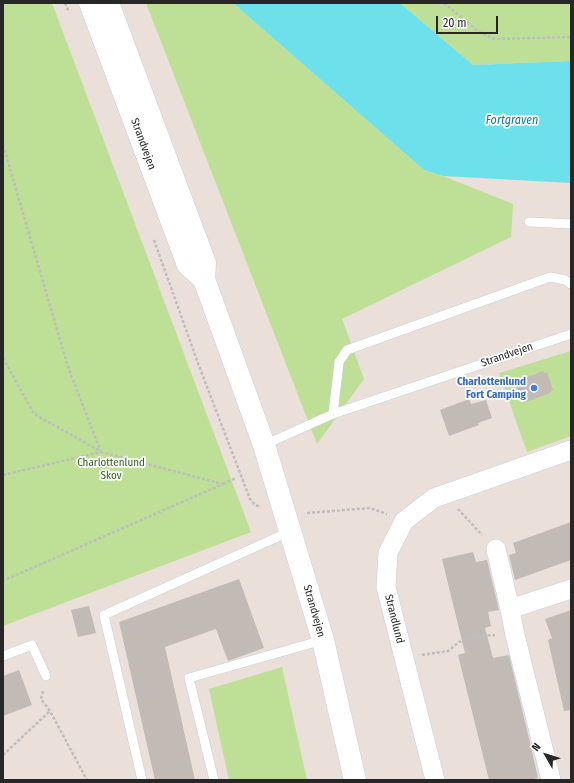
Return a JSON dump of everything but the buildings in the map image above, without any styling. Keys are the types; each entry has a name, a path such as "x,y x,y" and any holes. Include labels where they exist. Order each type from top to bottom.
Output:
{"main road":[{"name":"Strandvejen","path":"90,3 188,265 204,279"},
{"name":"Strandvejen","path":"108,3 205,263 204,279 264,445 323,640 354,780"}],"street":[{"name":"Strandlund","path":"435,780 386,587 388,553 404,521 434,498 571,450"},
{"path":"496,549 515,635 551,780"},
{"path":"510,608 571,589"}],"lane":[{"path":"529,222 571,224"},
{"path":"333,414 339,362 347,350 550,276 566,280 571,284"},
{"name":"Strandvejen","path":"264,445 333,414 571,334"},
{"path":"142,780 104,615 288,523"},
{"path":"214,780 189,678 323,640"},
{"path":"3,656 32,645 46,676"}],"path":[{"path":"444,3 479,32 495,39 571,37"},
{"path":"3,146 68,367 101,452"},
{"path":"3,358 34,414 101,452 223,484"},
{"path":"3,475 101,452"},
{"path":"3,580 236,478"},
{"path":"444,495 496,549"},
{"path":"288,523 370,508 404,521"},
{"path":"404,658 448,651 459,642 478,636 508,633 515,635"},
{"path":"46,676 41,699 50,711 88,780"},
{"path":"3,755 50,711"}],"green space":[{"name":"Charlottenlund Skov","path":"3,3 52,3 251,532 3,626"},
{"path":"146,3 233,3 424,170 513,204 511,237 342,319 364,379 317,444"},
{"path":"400,3 571,3 571,61 473,65"},
{"path":"571,351 571,436 527,452 499,373"},
{"path":"282,667 307,780 229,780 209,689"}],"water":[{"name":"Fortgraven","path":"233,3 400,3 473,65 571,61 571,183 443,176 424,170"}],"place":[{"name":"Charlottenlund Fort Camping","path":"534,388"}]}
